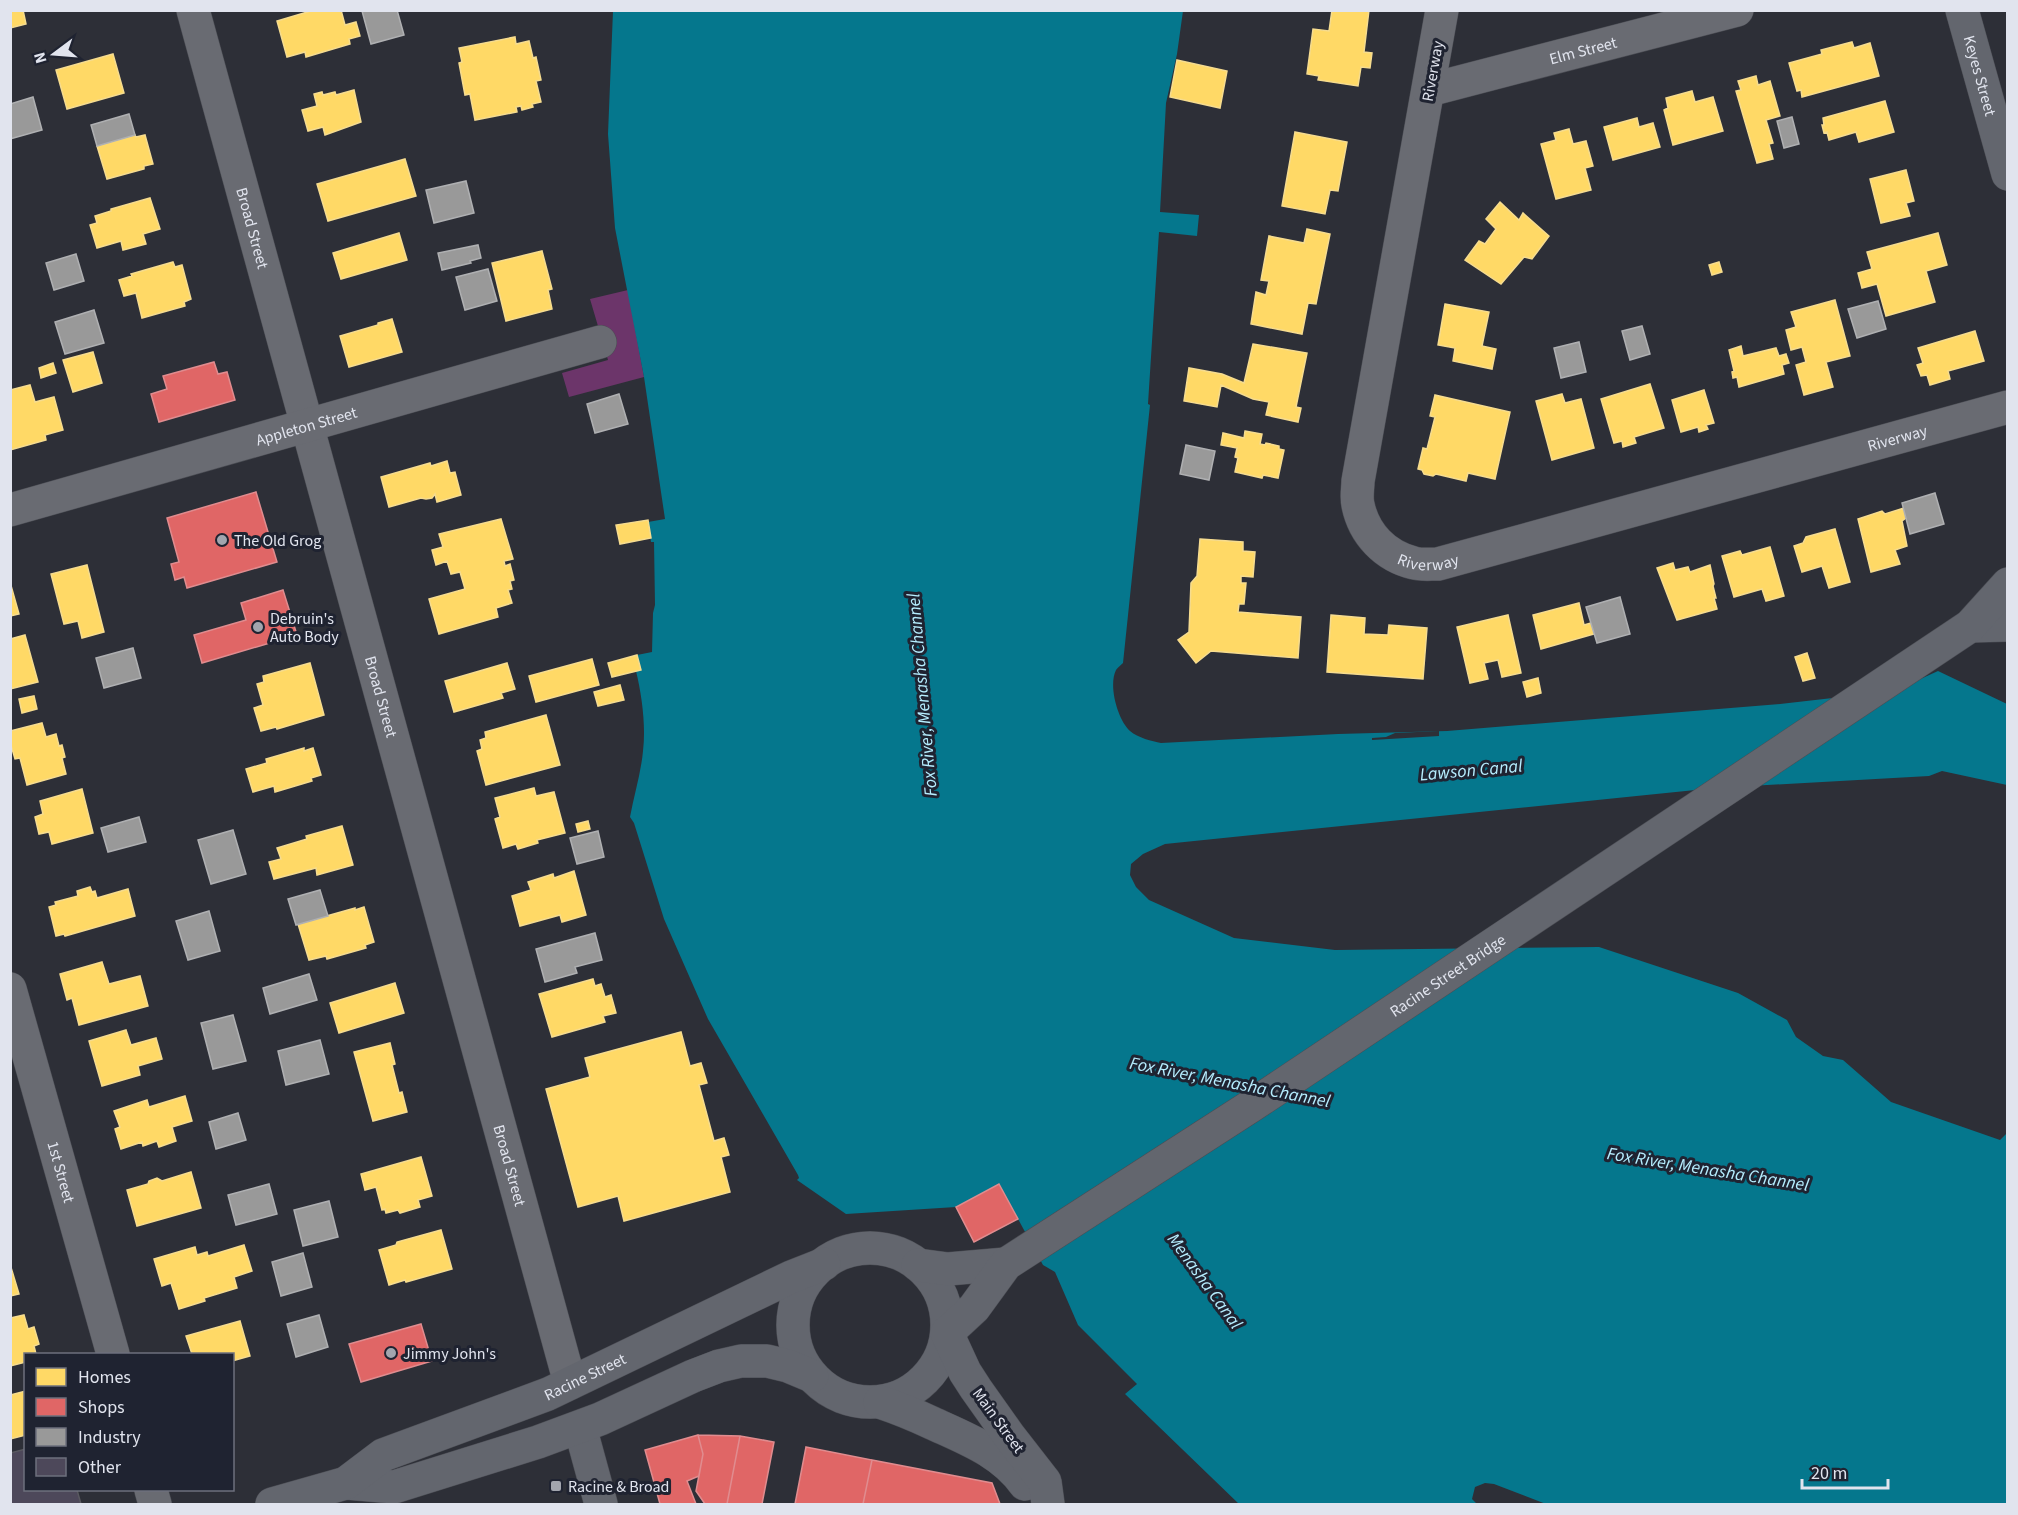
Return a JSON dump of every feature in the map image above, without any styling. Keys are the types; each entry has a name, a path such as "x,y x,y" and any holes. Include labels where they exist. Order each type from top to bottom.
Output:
{"main road":[{"name":"Keyes Street","path":"1962,10 2007,174"},
{"name":"Racine Street Bridge","path":"1006,1263 1251,1106 1970,626 2007,584"},
{"path":"1970,626 2007,625"},
{"path":"871,1248 896,1252 918,1265 938,1287 947,1315 947,1333 940,1358 926,1379 905,1394 880,1402 855,1401 832,1392 812,1376 799,1354 794,1330 796,1305 806,1282 824,1264 846,1252 871,1248"},
{"path":"918,1265 948,1269 1006,1263"},
{"path":"947,1333 974,1308 1006,1263"},
{"name":"Racine Street","path":"346,1483 383,1455 548,1394 791,1277 824,1264"},
{"name":"Main Street","path":"947,1333 965,1372 976,1389 1045,1482 1046,1504"},
{"name":"Racine Street","path":"272,1504 346,1483 394,1487 548,1439 719,1366 741,1361 767,1361 788,1366 812,1376"},
{"name":"Main Street","path":"880,1402 910,1412 996,1455 1016,1472 1031,1493 1046,1504"},
{"path":"580,1427 601,1504"}],"street":[{"name":"Broad Street","path":"194,10 306,426 570,1383"},
{"name":"Riverway","path":"1442,10 1358,481 1357,503 1364,524 1377,543 1394,556 1416,564 1438,564 2007,406"},
{"name":"Elm Street","path":"1429,90 1737,10"},
{"name":"Appleton Street","path":"10,510 600,342"},
{"name":"1st Street","path":"10,989 113,1353"}],"shaded area":[{"path":"628,290 644,377 569,397 562,373 608,360 590,299"}],"water":[{"path":"613,11 1183,11 1177,54 1166,103 1160,212 1199,215 1197,236 1159,232 1148,404 1150,405 1123,663 1116,670 1113,685 1118,711 1126,726 1137,736 1161,743 1447,731 1780,704 1894,691 1938,671 2007,704 2007,785 1942,771 1929,776 1715,788 1165,844 1143,854 1131,864 1130,875 1136,887 1149,900 1234,938 1335,950 1599,947 1738,993 1787,1020 1796,1037 1823,1056 1843,1060 1891,1102 2000,1140 2007,1133 2007,1504 1546,1504 1494,1484 1485,1483 1475,1487 1472,1499 1477,1504 1239,1504 1125,1394 1137,1384 1078,1325 1055,1272 1043,1265 999,1184 956,1207 846,1214 797,1180 798,1175 708,1019 664,919 634,823 630,817 641,768 644,741 643,711 636,671 641,670 637,655 652,652 655,605 654,542 651,542 648,522 665,519 644,377 615,228 608,134"}],"pier":[{"path":"1439,731 1439,736 1372,740 1372,738 1386,737 1395,733"}],"building: Homes":[{"path":"10,10 23,10 26,24 10,28"},
{"path":"314,10 341,10 345,25 356,22 360,36 349,39 350,44 306,57 305,52 287,57 277,21"},
{"path":"1332,10 1369,10 1364,52 1372,53 1370,68 1361,67 1358,86 1318,80 1319,76 1307,74 1313,29 1329,31"},
{"path":"515,37 516,44 529,41 533,58 536,57 541,80 536,81 541,102 522,110 521,106 516,107 517,112 475,120 470,94 465,95 459,63 462,62 459,48"},
{"path":"1852,42 1854,48 1870,43 1879,76 1802,97 1801,90 1797,91 1789,63 1822,54 1821,50"},
{"path":"113,54 124,93 67,109 56,70"},
{"path":"1177,60 1227,71 1220,108 1170,97"},
{"path":"1756,76 1758,85 1770,81 1780,116 1766,120 1773,143 1769,144 1773,159 1757,163 1736,91 1741,90 1738,81"},
{"path":"354,90 361,122 325,135 323,127 308,131 302,110 317,106 314,94 322,92 323,95 335,92 336,95"},
{"path":"1692,91 1695,102 1713,97 1723,131 1673,145 1664,110 1668,108 1666,98"},
{"path":"1885,101 1894,132 1859,142 1856,132 1829,140 1827,132 1824,133 1823,118"},
{"path":"1637,118 1639,127 1653,123 1660,147 1613,160 1604,127"},
{"path":"1569,129 1573,144 1586,141 1593,166 1585,168 1591,190 1556,199 1541,144 1556,140 1554,133"},
{"path":"1295,132 1347,142 1338,191 1330,190 1325,214 1282,206"},
{"path":"135,135 136,137 145,135 153,164 144,166 144,169 107,179 97,146"},
{"path":"405,159 416,196 328,221 317,184"},
{"path":"1906,170 1914,201 1906,203 1910,216 1881,223 1870,179"},
{"path":"150,198 160,229 143,234 146,244 123,250 121,241 97,248 90,225 97,223 95,216"},
{"path":"1500,202 1519,220 1523,213 1549,236 1532,259 1524,257 1501,284 1465,260 1479,241 1485,244 1496,229 1486,219"},
{"path":"1307,229 1330,234 1316,304 1308,303 1302,334 1251,324 1256,292 1266,295 1269,281 1261,280 1269,236 1304,243"},
{"path":"399,233 407,260 341,279 333,253"},
{"path":"1938,233 1947,265 1926,271 1935,302 1886,316 1877,284 1862,288 1858,273 1872,269 1867,252"},
{"path":"542,251 552,289 548,290 552,309 506,321 492,263"},
{"path":"173,262 175,267 182,265 191,299 184,302 185,306 142,318 136,293 124,296 119,280 132,276 131,274"},
{"path":"1719,262 1722,272 1712,275 1709,265"},
{"path":"1835,300 1850,356 1826,362 1833,387 1804,395 1796,365 1806,362 1802,347 1791,350 1786,330 1796,327 1791,312"},
{"path":"1445,304 1489,312 1482,346 1496,349 1492,369 1453,361 1455,348 1438,345"},
{"path":"392,319 402,352 349,367 340,336"},
{"path":"1975,331 1984,361 1948,371 1950,379 1930,385 1927,375 1921,376 1917,365 1923,363 1918,348"},
{"path":"1253,344 1307,353 1296,407 1301,408 1298,422 1266,415 1269,402 1253,399 1221,385 1217,407 1184,401 1189,368 1222,374 1244,383"},
{"path":"1741,346 1743,356 1776,348 1779,356 1786,354 1789,363 1782,365 1784,374 1739,387 1737,377 1733,378 1732,372 1734,371 1729,350"},
{"path":"93,352 102,383 73,392 63,360"},
{"path":"53,363 56,373 41,378 39,368"},
{"path":"1650,384 1664,428 1634,437 1636,443 1623,447 1622,441 1614,443 1601,399"},
{"path":"30,385 35,402 54,397 63,430 45,435 46,440 10,450 10,390"},
{"path":"1704,390 1714,423 1706,425 1708,429 1699,432 1698,427 1681,432 1672,400"},
{"path":"1562,394 1565,403 1581,399 1594,448 1552,460 1536,401"},
{"path":"1435,395 1510,412 1495,479 1468,473 1466,481 1436,474 1433,476 1424,474 1418,469 1423,448 1427,449 1435,417 1430,416"},
{"path":"1245,431 1262,434 1260,444 1279,446 1279,449 1284,450 1278,478 1263,475 1262,478 1235,472 1238,458 1235,457 1237,448 1221,445 1223,433 1244,438"},
{"path":"447,461 450,473 455,472 461,495 437,502 435,494 432,498 421,498 389,507 381,477 430,463 431,466"},
{"path":"1904,508 1906,518 1902,521 1907,546 1895,550 1900,564 1871,572 1858,519 1882,511 1885,514"},
{"path":"501,519 513,559 504,561 505,566 510,564 514,580 510,581 512,589 508,590 512,603 496,608 498,617 439,634 429,599 465,589 460,572 451,574 447,561 436,565 432,550 443,547 439,534"},
{"path":"648,520 651,538 620,544 616,525"},
{"path":"1835,529 1850,582 1829,588 1822,566 1802,572 1794,546 1803,543 1806,537"},
{"path":"1200,539 1243,542 1243,551 1255,552 1253,577 1241,576 1241,583 1246,583 1244,604 1239,604 1238,612 1301,617 1298,658 1211,651 1196,663 1178,640 1189,632 1191,583 1197,576"},
{"path":"1770,547 1784,596 1766,601 1762,589 1734,597 1722,556 1740,551 1742,555"},
{"path":"1673,563 1675,570 1688,567 1690,572 1710,565 1717,609 1677,620 1657,568"},
{"path":"87,565 104,632 82,638 78,621 64,624 51,574"},
{"path":"10,582 19,614 10,616"},
{"path":"1579,603 1584,625 1591,623 1594,634 1541,649 1533,615"},
{"path":"1331,615 1365,618 1364,634 1388,635 1389,625 1427,628 1423,679 1327,672"},
{"path":"1508,615 1521,673 1502,677 1498,660 1484,663 1488,679 1470,683 1457,627"},
{"path":"25,635 38,682 10,689 10,639"},
{"path":"1807,653 1815,678 1803,681 1795,657"},
{"path":"637,655 641,670 612,677 608,663"},
{"path":"592,659 599,685 536,702 529,676"},
{"path":"310,663 324,715 277,729 276,727 261,731 254,708 263,705 257,684 264,682 263,676"},
{"path":"507,663 515,689 501,693 503,698 454,712 445,681"},
{"path":"1538,678 1541,693 1527,697 1523,682"},
{"path":"620,685 624,700 598,706 594,692"},
{"path":"34,696 37,709 22,713 19,699"},
{"path":"546,715 560,765 486,785 477,751 482,749 480,740 486,738 485,732"},
{"path":"42,723 46,737 56,734 59,746 62,745 66,774 27,785 20,758 15,759 10,742 10,731"},
{"path":"304,748 304,751 313,748 321,775 311,778 312,781 275,792 274,786 253,792 246,769 267,763 266,759"},
{"path":"534,788 536,796 554,792 565,833 537,840 538,843 518,849 516,844 503,848 495,819 500,817 495,798"},
{"path":"82,789 93,833 52,844 49,832 39,834 35,817 43,814 40,801"},
{"path":"588,821 590,829 578,832 576,824"},
{"path":"342,826 353,865 317,875 316,868 274,879 269,862 281,859 277,848 307,839 306,836"},
{"path":"574,871 586,915 562,922 560,915 520,926 512,896 531,890 528,882 553,874 554,878"},
{"path":"90,887 92,892 95,891 97,898 128,889 135,916 65,936 64,934 56,936 49,907 56,905 55,902 78,896 77,891"},
{"path":"364,907 374,942 365,945 366,948 327,959 326,956 309,960 298,924"},
{"path":"102,962 109,984 140,976 148,1006 79,1025 72,998 67,1000 60,974"},
{"path":"593,979 595,986 601,984 605,997 611,995 616,1013 603,1016 605,1022 552,1037 539,994"},
{"path":"395,983 404,1013 339,1033 330,1003"},
{"path":"126,1030 131,1045 156,1038 162,1059 138,1066 140,1075 102,1086 89,1041"},
{"path":"681,1032 690,1066 701,1063 707,1083 699,1085 714,1141 724,1138 729,1155 721,1157 730,1192 624,1221 618,1196 578,1207 546,1089 590,1077 585,1058"},
{"path":"390,1043 395,1064 392,1065 399,1093 402,1092 407,1112 373,1121 354,1052"},
{"path":"185,1096 192,1121 172,1127 176,1141 159,1147 157,1141 143,1146 142,1142 121,1149 115,1129 120,1127 114,1111 147,1100 149,1107"},
{"path":"421,1157 432,1196 418,1200 420,1207 400,1213 398,1210 386,1213 385,1209 382,1210 376,1187 365,1190 361,1174"},
{"path":"191,1172 201,1208 137,1226 127,1190 148,1184 149,1181 157,1178 162,1181"},
{"path":"441,1230 452,1269 389,1285 379,1250 396,1245 397,1242"},
{"path":"244,1245 252,1271 234,1277 237,1288 204,1298 205,1301 179,1309 171,1283 162,1286 154,1259 195,1247 197,1255 207,1252 208,1256"},
{"path":"10,1264 19,1294 10,1296"},
{"path":"24,1315 28,1329 34,1327 39,1344 34,1346 36,1353 24,1353 24,1362 10,1366 10,1318"},
{"path":"240,1321 250,1356 234,1360 234,1353 192,1353 186,1336"},
{"path":"24,1392 24,1436 10,1439 10,1395"}],"building: Shops":[{"path":"214,362 218,374 227,372 235,400 159,422 151,394 167,389 163,376"},
{"name":"The Old Grog","path":"256,492 277,562 187,588 184,577 175,580 171,564 179,562 167,518"},
{"name":"Debruin's Auto Body","path":"283,590 297,635 202,663 194,635 246,620 241,603"},
{"path":"999,1184 1018,1219 974,1242 956,1207"},
{"name":"Jimmy John's","path":"421,1324 432,1361 361,1382 349,1344"},
{"path":"698,1435 740,1436 727,1504 705,1504 696,1491 703,1454"},
{"path":"698,1435 703,1454 699,1476 687,1481 696,1504 660,1504 645,1450"},
{"path":"740,1436 774,1442 762,1504 727,1504"},
{"path":"806,1447 872,1460 863,1504 795,1504"},
{"path":"872,1460 992,1483 1000,1504 863,1504"}],"building: Industry":[{"path":"397,10 404,35 371,44 362,11"},
{"path":"33,97 42,130 10,139 10,104"},
{"path":"129,114 135,135 97,146 91,125"},
{"path":"1792,117 1799,144 1784,148 1777,121"},
{"path":"466,181 474,213 434,223 426,190"},
{"path":"478,245 481,258 470,261 471,263 442,270 438,253"},
{"path":"76,254 84,281 54,290 46,263"},
{"path":"488,269 497,301 465,310 456,277"},
{"path":"1878,301 1886,329 1857,338 1848,309"},
{"path":"94,310 104,343 65,354 55,322"},
{"path":"1642,326 1650,354 1630,360 1622,331"},
{"path":"1579,342 1586,372 1561,378 1554,348"},
{"path":"619,394 628,424 595,433 587,404"},
{"path":"1186,445 1215,451 1209,480 1180,474"},
{"path":"1935,493 1944,524 1910,534 1902,503"},
{"path":"1620,597 1630,634 1597,643 1586,607"},
{"path":"133,648 141,678 104,688 96,658"},
{"path":"139,817 146,842 108,852 101,828"},
{"path":"233,830 246,874 211,884 198,840"},
{"path":"598,831 604,857 577,864 570,838"},
{"path":"320,890 328,916 296,925 288,899"},
{"path":"209,911 220,951 188,960 176,921"},
{"path":"595,933 602,960 575,967 577,973 545,982 536,949"},
{"path":"309,974 317,1000 270,1014 263,988"},
{"path":"233,1015 246,1061 213,1069 201,1023"},
{"path":"320,1040 329,1074 286,1085 278,1051"},
{"path":"238,1113 246,1140 216,1149 209,1122"},
{"path":"269,1184 277,1214 236,1225 228,1195"},
{"path":"329,1201 338,1237 303,1246 294,1210"},
{"path":"303,1253 312,1287 281,1296 272,1262"},
{"path":"319,1315 328,1347 296,1357 287,1324"}],"building: Other":[{"path":"24,1450 24,1491 77,1491 81,1504 10,1504 10,1453"}],"place":[{"name":"The Old Grog","path":"222,540"},
{"name":"Debruin's Auto Body","path":"258,627"},
{"name":"Jimmy John's","path":"391,1353"},
{"name":"Racine & Broad","path":"556,1486"}],"water label":[{"name":"Fox River, Menasha Channel","path":"922,695"},
{"name":"Lawson Canal","path":"1471,770"},
{"name":"Fox River, Menasha Channel","path":"1230,1082"},
{"name":"Fox River, Menasha Channel","path":"1708,1169"},
{"name":"Menasha Canal","path":"1205,1281"}]}
